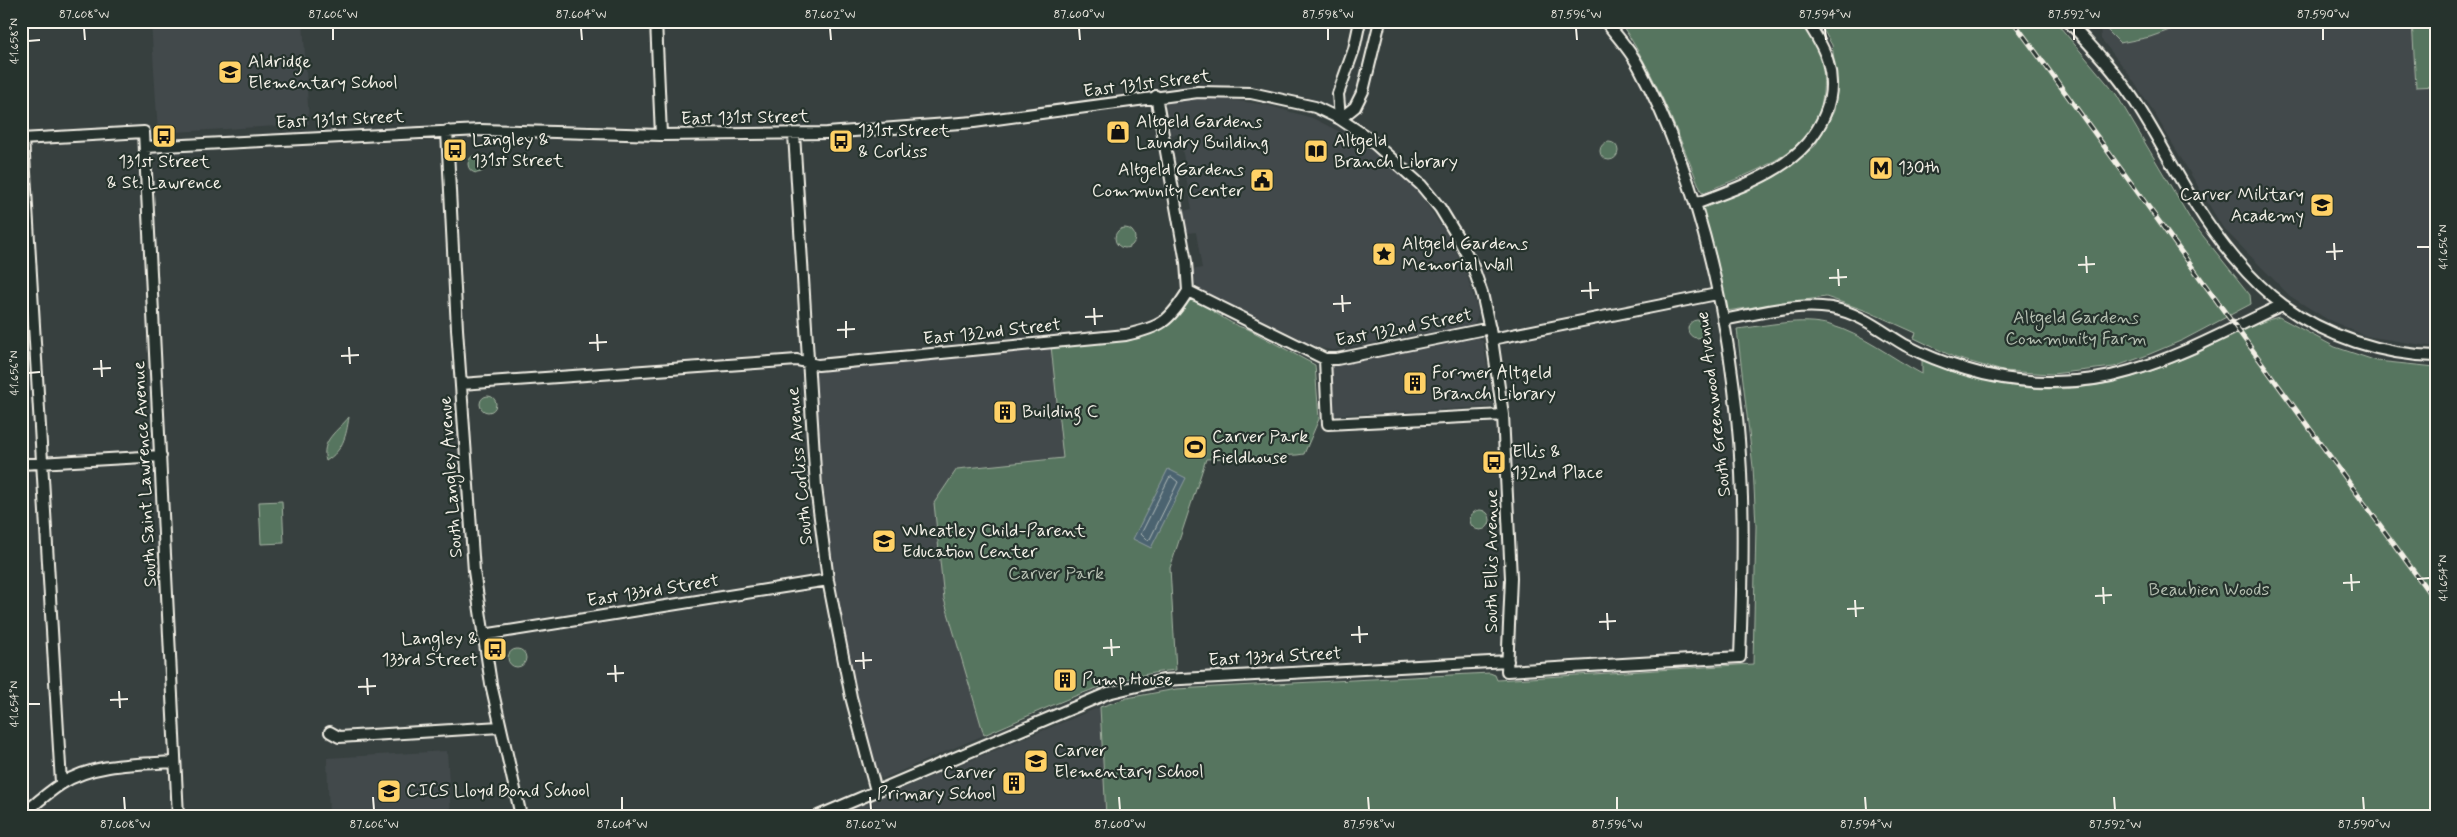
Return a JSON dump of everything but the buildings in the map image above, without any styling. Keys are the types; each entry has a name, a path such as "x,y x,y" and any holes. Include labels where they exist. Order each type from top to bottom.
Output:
{"street":[{"path":"656,21 661,136"},
{"path":"1340,119 1338,94 1354,49 1360,21"},
{"path":"1340,119 1355,107 1362,91 1380,21"},
{"name":"South Greenwood Avenue","path":"1605,21 1638,66 1662,116 1696,204 1723,320 1742,483 1740,657"},
{"path":"1696,204 1776,169 1792,159 1814,136 1828,106 1832,89 1828,61 1807,21"},
{"path":"2068,21 2116,74 2133,98 2195,204 2219,238 2256,280 2282,305 2333,332 2363,344 2393,352 2436,356"},
{"name":"East 131st Street","path":"145,147 447,131 661,136 794,134 974,122 1156,96 1198,92 1251,93 1314,108 1340,119"},
{"path":"1156,96 1186,262 1188,291"},
{"name":"South Ellis Avenue","path":"1340,119 1367,137 1397,163 1421,185 1440,208 1472,264 1482,293 1491,333 1503,415 1511,578 1507,666"},
{"name":"South Langley Avenue","path":"447,131 461,384 474,571 483,635 500,727 521,816"},
{"name":"South Saint Lawrence Avenue","path":"22,139 144,132 178,816"},
{"name":"South Corliss Avenue","path":"794,134 816,488 828,580 851,697 876,791"},
{"path":"22,139 61,783"},
{"name":"East 132nd Street","path":"461,384 797,360 818,365 1126,335 1153,329 1164,322 1176,311 1188,291 1325,359 1491,333 1717,294"},
{"path":"1723,320 1799,308 1831,308 1864,319 1904,344 1944,362 1994,376 2056,381 2128,372 2172,357 2282,305"},
{"path":"1325,359 1328,424 1503,415"},
{"path":"21,464 161,456"},
{"name":"East 133rd Street","path":"483,635 828,580"},
{"name":"East 133rd Street","path":"818,816 1108,693 1164,680 1740,657"},
{"path":"330,732 338,737 500,727"},
{"path":"22,816 61,783 84,774 127,764 175,762"}],"shaded area":[{"name":"Aldridge Elementary School","path":"151,21 303,21 309,124 158,133"},
{"name":"Carver Military Academy","path":"2100,21 2436,21 2436,347 2366,336 2327,319 2290,296 2223,228 2150,106 2126,70 2101,39"},
{"path":"1217,98 1266,105 1312,118 1356,140 1395,168 1418,192 1450,239 1465,270 1477,308 1478,314 1475,322 1473,324 1333,350 1320,348 1201,290 1196,285 1192,270 1202,268 1196,232 1187,233 1184,211 1192,209 1186,177 1177,178 1176,166 1185,164 1179,134 1171,135 1166,104 1173,101"},
{"path":"1478,338 1483,341 1493,405 1490,407 1335,415 1333,413 1331,367 1333,365"},
{"name":"Wheatley Child-Parent Education Center","path":"1051,346 1063,458 957,469 944,599 984,735 882,779 877,772 852,671 833,570 818,439 815,371"},
{"name":"Carver Elementary School","path":"1100,707 1106,816 836,816"},
{"name":"CICS Lloyd Bond School","path":"447,751 451,816 329,816 327,758"}],"green space":[{"path":"1619,21 1800,21 1820,56 1823,92 1819,113 1809,131 1795,146 1779,158 1760,169 1702,193 1655,83"},
{"name":"Altgeld Gardens Community Farm","path":"1818,21 2055,21 2116,94 2192,222 2250,295 2251,304 2183,340 2114,367 2052,374 2003,371 1956,358 1914,338 1916,333 1867,311 1826,297 1726,311 1702,207 1775,177 1815,146 1834,111 1837,81 1832,45"},
{"path":"2107,21 2195,21 2150,37 2120,43 2107,30"},
{"path":"2412,21 2436,21 2436,86 2416,87"},
{"path":"1605,142 1613,142 1618,147 1616,158 1605,160 1600,155 1600,147"},
{"path":"477,155 483,158 486,164 483,170 477,173 471,170 468,164 471,158"},
{"path":"1125,228 1132,231 1135,238 1132,245 1125,248 1118,245 1115,238 1118,231"},
{"name":"Carver Park","path":"1187,300 1201,304 1232,323 1248,329 1315,365 1319,419 1304,454 1206,459 1170,568 1176,670 1151,673 1102,686 984,735 944,599 934,503 957,469 1063,458 1051,346 1144,335"},
{"name":"Beaubien Woods","path":"2279,317 2335,347 2377,361 2436,367 2436,816 1106,816 1100,707 1127,698 1176,689 1490,673 1495,675 1497,680 1753,664 1756,526 1753,467 1737,329 1795,322 1830,325 1854,334 1922,374 1922,360 1994,383 2027,388 2059,389 2091,386 2158,369 2195,354 2259,323"},
{"path":"1693,320 1701,320 1706,325 1704,336 1693,338 1688,333 1688,325"},
{"path":"488,396 494,398 496,404 494,410 488,412 482,410 480,404 482,398"},
{"path":"349,417 347,431 340,448 326,461 326,447 331,436"},
{"path":"282,501 284,543 261,544 259,502"},
{"path":"1476,510 1484,510 1490,516 1490,524 1484,530 1476,530 1470,524 1470,516"},
{"path":"513,649 521,649 526,654 524,665 513,667 508,662 508,654"}],"water":[{"path":"1168,469 1186,478 1151,548 1133,539"}],"railway":[{"path":"2013,21 2436,602"}],"place":[{"name":"Aldridge Elementary School","path":"230,72"},
{"name":"Altgeld Gardens Laundry Building","path":"1118,132"},
{"name":"131st Street & St. Lawrence","path":"164,136"},
{"name":"131st Street & Corliss","path":"841,141"},
{"name":"Langley & 131st Street","path":"455,150"},
{"name":"Altgeld Branch Library","path":"1316,151"},
{"name":"130th","path":"1881,168"},
{"name":"Altgeld Gardens Community Center","path":"1262,180"},
{"name":"Carver Military Academy","path":"2322,205"},
{"name":"Altgeld Gardens Memorial Wall","path":"1384,254"},
{"name":"Former Altgeld Branch Library","path":"1415,383"},
{"name":"Building C","path":"1005,412"},
{"name":"Carver Park Fieldhouse","path":"1195,447"},
{"name":"Ellis & 132nd Place","path":"1494,462"},
{"name":"Wheatley Child-Parent Education Center","path":"884,541"},
{"name":"Langley & 133rd Street","path":"495,649"},
{"name":"Pump House","path":"1065,680"},
{"name":"Carver Elementary School","path":"1036,761"},
{"name":"Carver Primary School","path":"1014,783"},
{"name":"CICS Lloyd Bond School","path":"389,791"}]}
